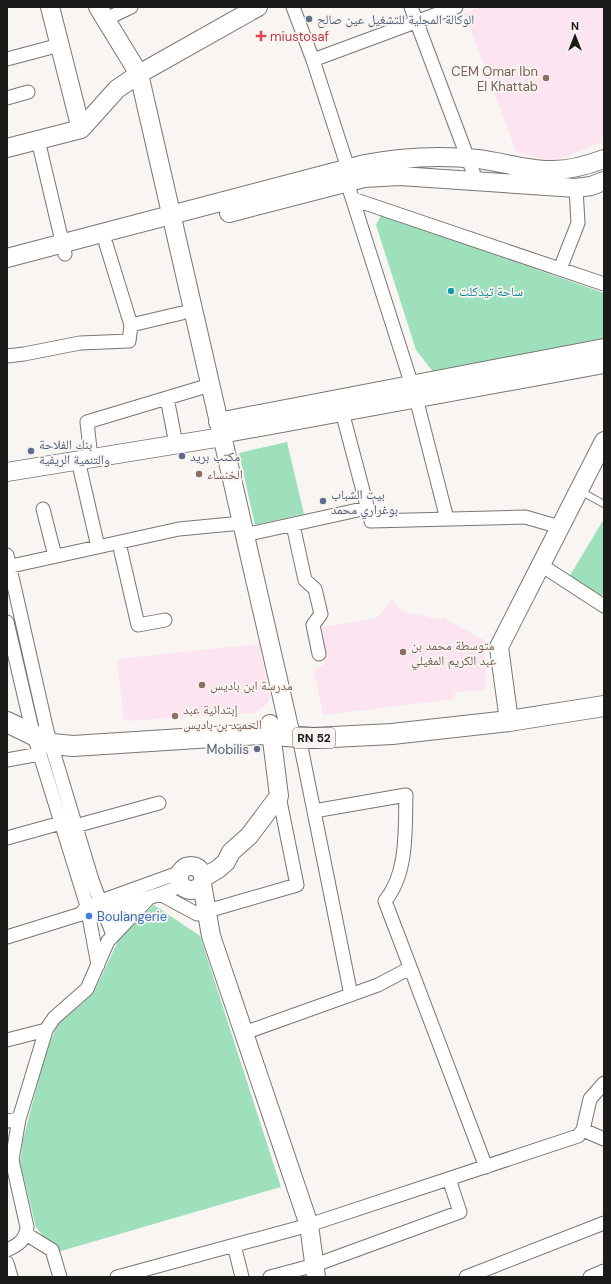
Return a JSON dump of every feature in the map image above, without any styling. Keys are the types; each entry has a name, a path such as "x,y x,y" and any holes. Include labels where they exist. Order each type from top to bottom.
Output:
{"main road":[{"path":"50,7 81,129"},
{"path":"7,148 81,129 117,90 139,74 258,7"},
{"path":"102,13 139,74 243,529 284,731 279,796 249,836 231,852 226,862 191,879 309,1225 315,1271"},
{"path":"7,269 64,249 172,221 349,183 399,167 468,159 545,170 560,170 594,163 604,159"},
{"path":"399,167 476,180 569,188 591,186 604,181"},
{"path":"560,170 569,188"},
{"path":"7,258 106,244 172,221"},
{"path":"7,472 176,444 221,431 340,405 414,391 604,348"},
{"path":"414,391 604,364"},
{"path":"508,715 499,647 604,441"},
{"name":"RN 52","path":"508,715 604,694"},
{"name":"RN 52","path":"7,722 39,738 284,731 350,725 508,715 604,706"}],"street":[{"path":"102,13 131,7"},
{"path":"293,7 313,60 349,183 414,391 447,519"},
{"path":"411,7 476,180"},
{"path":"313,60 456,7"},
{"path":"7,59 60,45"},
{"path":"7,98 28,92"},
{"path":"38,140 64,249"},
{"path":"349,183 560,269 604,284"},
{"path":"560,269 578,223 569,188"},
{"path":"7,356 80,343 129,342 131,325 106,244"},
{"path":"131,325 182,313"},
{"path":"98,547 84,459 87,422 210,385"},
{"path":"167,398 176,444"},
{"path":"340,405 371,521 525,517 560,527"},
{"path":"39,738 8,563 55,556 179,529 243,529 293,525 368,508"},
{"path":"43,509 55,556"},
{"path":"293,525 305,580 315,589 321,614 313,625 318,654"},
{"path":"119,543 138,625 165,620"},
{"path":"541,564 604,606"},
{"path":"7,622 10,649 68,824 113,935"},
{"path":"284,731 314,811 351,995"},
{"path":"7,760 39,738"},
{"path":"314,811 406,795 405,839 400,872 392,892 385,901 486,1167"},
{"path":"154,896 202,913 297,885 279,796"},
{"path":"7,838 159,803"},
{"path":"68,824 98,965"},
{"path":"102,907 154,896 191,879"},
{"path":"7,937 191,879"},
{"path":"7,1250 20,1244 26,1234 27,1227 9,1160 13,1120 46,1030 54,1018 87,989 108,941 154,896"},
{"path":"244,1033 378,986 410,968"},
{"path":"7,1040 46,1030"},
{"path":"116,1277 143,1274 234,1245 309,1225 578,1136 583,1130 590,1099 604,1083"},
{"path":"583,1130 604,1139"},
{"path":"270,1277 315,1271 460,1212 449,1179"},
{"path":"466,1277 604,1223"},
{"path":"26,1234 52,1250 60,1277"},
{"path":"234,1245 238,1276"},
{"path":"7,1263 11,1277"},
{"path":"590,1277 604,1271"}],"lane":[{"path":"579,490 604,504"}],"shaded area":[{"name":"CEM Omar Ibn El Khattab","path":"482,7 604,7 604,142 551,162 516,151 464,13"},
{"name":"متوسطة محمد بن عبد الكريم المغيلي","path":"392,600 402,611 441,620 444,618 484,640 486,690 455,692 455,699 323,715 314,670 325,664 318,628 376,618"},
{"path":"259,644 270,698 265,706 254,713 124,721 117,659"}],"green space":[{"path":"381,215 604,293 604,338 434,373 416,350 376,225"},
{"path":"287,442 304,514 255,525 239,453"},
{"path":"604,519 604,592 601,597 569,577"},
{"path":"154,905 200,936 281,1187 61,1251 47,1241 36,1227 20,1163 23,1140 46,1051 59,1022 82,1004 95,990 119,939"}],"place":[{"name":"الوكالة المحلية للتشغيل عين صالح","path":"309,19"},
{"name":"miustosaf","path":"261,36"},
{"name":"CEM Omar Ibn El Khattab","path":"546,78"},
{"name":"ساحة تيدكلت","path":"451,291"},
{"name":"بنك الفلاحة والتنمية الريفية","path":"31,451"},
{"name":"مكتب بريد","path":"182,456"},
{"name":"الخنساء","path":"199,474"},
{"name":"بيت الشباب بوغراري محمد","path":"323,501"},
{"name":"متوسطة محمد بن عبد الكريم المغيلي","path":"403,652"},
{"name":"مدرسة ابن باديس","path":"202,685"},
{"name":"إبتدائية عبد الحميد بن باديس","path":"175,716"},
{"name":"Mobilis","path":"257,749"},
{"name":"Boulangerie","path":"89,916"}]}
